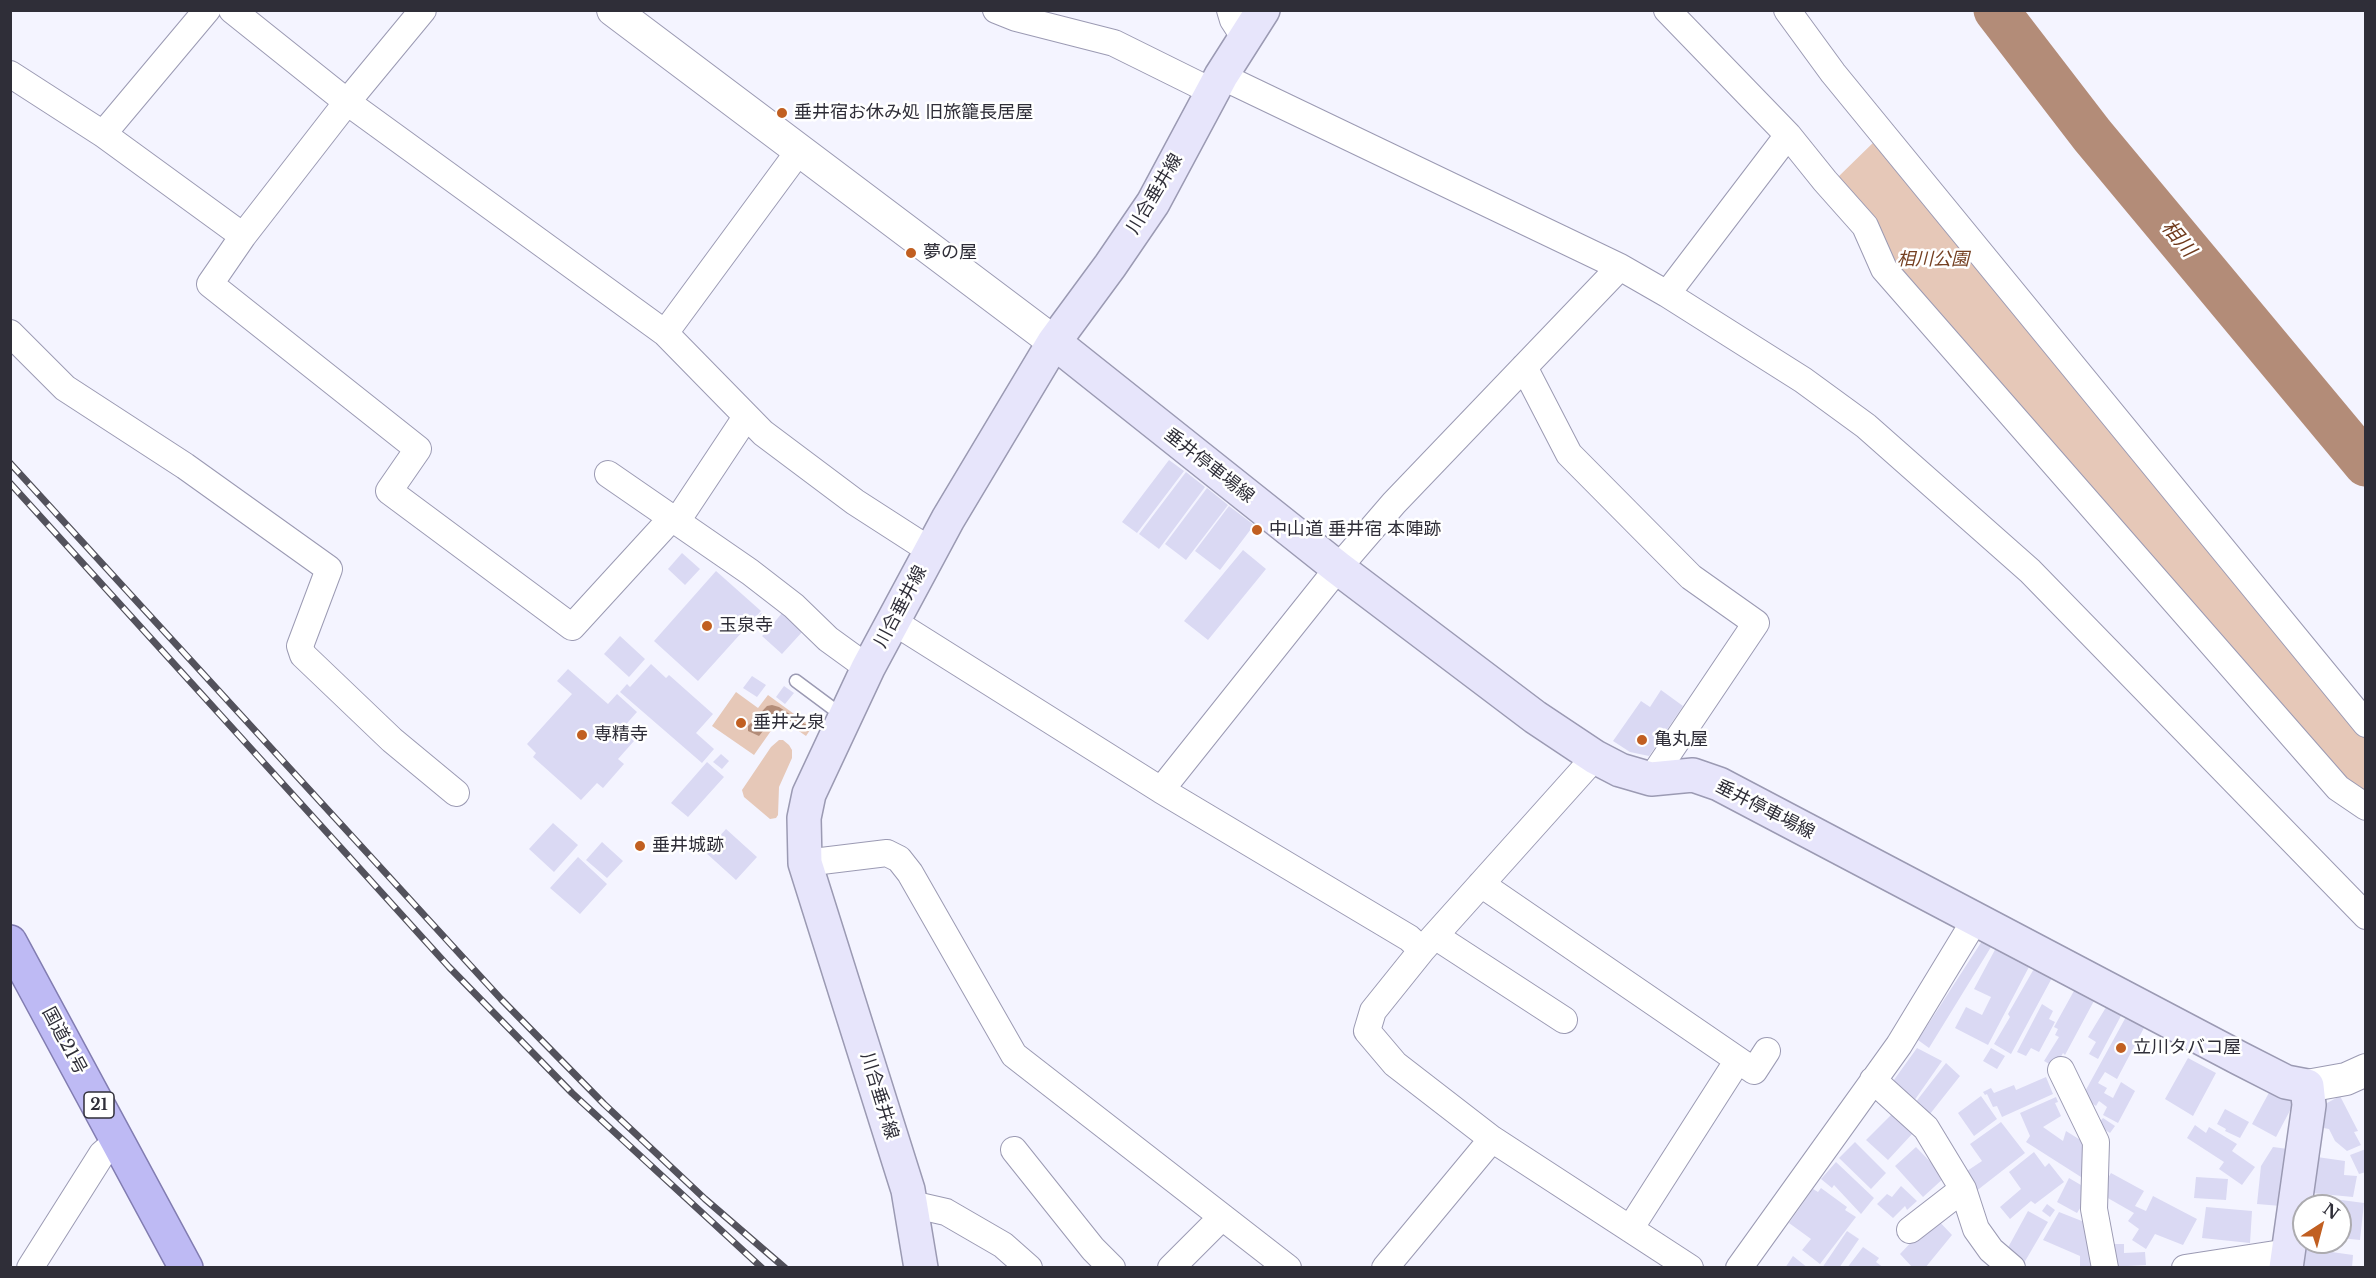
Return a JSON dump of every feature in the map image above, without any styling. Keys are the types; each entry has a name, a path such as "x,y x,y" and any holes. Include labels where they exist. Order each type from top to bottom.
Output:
{"highway":[{"name":"国道21号","path":"10,942 186,1268"}],"main road":[{"name":"川合垂井線","path":"920,1259 908,1190 805,863 804,818 808,794 868,668 931,551 1054,342 1153,203 1217,84 1237,24 1263,10"},
{"name":"垂井停車場線","path":"1054,342 1338,568 1535,717 1595,757 1620,770 1650,779 1693,775 1719,784 2286,1082 2307,1086"},
{"path":"2287,1260 2309,1105 2307,1086"}],"street":[{"path":"103,134 207,10"},
{"path":"232,10 347,102 665,333 763,433 855,502 931,551"},
{"path":"423,10 347,102 243,236 210,284 418,449 389,491 572,627 669,521 677,521"},
{"path":"613,10 1054,342"},
{"path":"996,10 1016,18 1114,43 1217,84 1620,267 1803,380 1866,426 2030,571 2366,916"},
{"path":"1666,10 1788,135 1825,181 1866,226 1884,269 2338,788 2366,807"},
{"path":"1787,10 1833,73 2366,724"},
{"path":"10,74 103,134 243,236"},
{"path":"1667,294 1788,135"},
{"path":"665,333 799,151"},
{"path":"1161,790 1338,568 1394,503 1620,267"},
{"path":"10,333 65,388 185,466 329,569 300,646 303,655 392,740 456,793"},
{"path":"1524,367 1569,454 1690,577 1756,623 1650,779"},
{"path":"677,521 746,417"},
{"path":"608,474 794,606 828,639 868,668"},
{"path":"894,622 1161,790 1409,938 1429,943 1564,1020"},
{"path":"1595,757 1429,943 1373,1011 1367,1031 1395,1064 1492,1139 1690,1268"},
{"path":"805,863 887,853 899,860 910,873 1014,1055 1288,1268"},
{"path":"1481,884 1754,1071 1767,1051"},
{"path":"1738,1268 1899,1045 1975,920"},
{"path":"1630,1229 1738,1060"},
{"path":"2061,1070 2096,1142 2094,1209 2105,1268"},
{"path":"2307,1086 2346,1079 2366,1070"},
{"path":"1874,1080 1926,1128 1963,1189 1976,1228 1992,1250 2012,1268"},
{"path":"1385,1268 1492,1139"},
{"path":"30,1268 102,1154 118,1140"},
{"path":"1014,1150 1093,1249 1112,1268"},
{"path":"1910,1230 1963,1189"},
{"path":"911,1204 946,1212 1003,1245 1029,1268"},
{"path":"1172,1268 1222,1217"},
{"path":"2185,1268 2214,1262 2287,1260"}],"lane":[{"path":"796,681 845,717"}],"green space":[{"name":"相川公園","path":"1879,137 2365,734 2365,801 1897,272 1836,179"},
{"path":"736,692 758,708 768,695 812,727 806,736 780,718 754,755 712,726"},
{"path":"779,740 789,745 792,758 779,787 778,815 770,819 744,797 742,790 771,747"}],"shaded area":[{"path":"772,705 808,726 806,729 801,729 775,716 759,736 748,731 748,726 767,706"}],"building":[{"path":"1169,460 1184,471 1137,533 1122,522"},
{"path":"1186,472 1205,487 1159,549 1139,534"},
{"path":"1207,488 1228,505 1186,560 1165,544"},
{"path":"1229,506 1254,525 1220,570 1195,551"},
{"path":"1243,550 1266,569 1208,640 1184,621"},
{"path":"682,553 700,569 685,585 668,569"},
{"name":"玉泉寺","path":"716,571 761,611 698,681 654,641"},
{"path":"761,613 773,624 782,613 803,631 782,654 762,636 765,633 753,622"},
{"path":"620,636 645,659 629,677 604,654"},
{"path":"651,664 666,678 669,675 713,714 696,733 714,749 702,763 620,692 627,684 630,687"},
{"name":"専精寺","path":"568,669 608,704 617,694 637,712 621,730 634,741 618,759 624,764 603,788 597,783 581,800 533,757 536,753 527,744 572,694 557,681"},
{"path":"752,676 766,685 757,697 743,688"},
{"path":"784,686 794,693 785,704 776,697"},
{"path":"1661,690 1683,706 1649,756 1630,752 1613,741 1641,701 1650,707"},
{"path":"721,754 729,761 722,769 713,762"},
{"path":"707,762 724,777 688,817 671,803"},
{"path":"553,823 578,845 554,872 529,849"},
{"path":"726,829 757,857 736,880 705,852"},
{"path":"602,842 623,861 607,878 586,860"},
{"path":"578,857 607,884 580,914 550,888"},
{"path":"1982,941 1991,947 1929,1048 1918,1040"},
{"path":"1997,946 2030,965 1988,1045 1955,1028 1966,1007 1982,1015 1991,997 1974,989"},
{"path":"2035,967 2053,976 2011,1054 1994,1044"},
{"path":"2075,989 2095,999 2065,1055 2063,1053 2058,1062 2055,1059 2051,1065 2044,1061 2059,1037 2055,1035 2058,1029 2054,1027"},
{"path":"2042,1004 2053,1011 2049,1019 2055,1022 2039,1052 2031,1048 2026,1056 2017,1052"},
{"path":"2108,1004 2123,1012 2098,1059 2089,1054 2096,1042 2088,1037"},
{"name":"立川タバコ屋","path":"2127,1015 2146,1024 2117,1079 2105,1072 2098,1083 2107,1088 2104,1093 2113,1098 2121,1082 2135,1091 2118,1123 2103,1115 2107,1107 2099,1101 2096,1106 2082,1097"},
{"path":"1917,1048 1942,1061 1914,1101 1891,1084"},
{"path":"1991,1048 2005,1056 1997,1069 1983,1061"},
{"path":"2188,1058 2216,1073 2193,1116 2165,1099"},
{"path":"1946,1063 1960,1076 1930,1114 1915,1103"},
{"path":"2046,1077 2053,1094 2002,1117 1997,1106 1993,1107 1987,1094 1983,1092 1991,1088 1994,1093 2014,1085 2016,1090"},
{"path":"2271,1089 2295,1101 2276,1137 2252,1124"},
{"path":"1981,1096 1997,1119 1974,1136 1958,1113"},
{"path":"2340,1096 2358,1131 2354,1132 2361,1145 2347,1151 2335,1141 2329,1129 2318,1127 2327,1103"},
{"path":"2056,1097 2058,1102 2055,1103 2061,1116 2043,1127 2063,1141 2066,1131 2090,1146 2090,1161 2081,1177 2026,1142 2030,1136 2020,1113"},
{"path":"2225,1109 2249,1122 2240,1138 2225,1131 2226,1129 2217,1124"},
{"path":"1893,1113 1913,1133 1888,1160 1866,1140"},
{"path":"2103,1118 2115,1126 2110,1133 2097,1125"},
{"path":"2001,1122 2025,1153 1975,1192 1961,1175 1982,1161 1970,1144"},
{"path":"2195,1125 2206,1133 2209,1127 2237,1144 2232,1151 2255,1167 2242,1185 2219,1169 2224,1162 2187,1138"},
{"path":"1855,1142 1886,1173 1871,1189 1839,1158"},
{"path":"1916,1147 1945,1177 1923,1197 1895,1166"},
{"path":"2273,1147 2288,1149 2281,1206 2257,1204 2261,1166"},
{"path":"2366,1149 2366,1172 2359,1174 2350,1155"},
{"path":"2034,1152 2045,1167 2049,1163 2064,1182 2035,1204 2031,1201 2010,1219 2000,1207 2021,1189 2009,1172"},
{"path":"2317,1157 2345,1161 2344,1175 2357,1176 2353,1197 2352,1194 2311,1193"},
{"path":"1836,1162 1874,1198 1861,1214 1834,1185 1832,1188 1821,1179"},
{"path":"2111,1173 2144,1191 2135,1206 2146,1211 2153,1196 2197,1219 2183,1245 2155,1234 2146,1249 2132,1240 2139,1229 2128,1221 2134,1213 2099,1193"},
{"path":"2196,1177 2228,1179 2226,1200 2194,1198"},
{"path":"2069,1178 2091,1191 2077,1213 2057,1202"},
{"path":"1901,1186 1917,1201 1907,1210 1905,1206 1893,1218 1877,1204 1887,1194 1892,1197"},
{"path":"1821,1188 1847,1207 1845,1210 1856,1217 1820,1264 1802,1250 1811,1239 1789,1223 1813,1189 1818,1192"},
{"path":"2352,1201 2364,1203 2360,1240 2352,1239"},
{"path":"2047,1204 2055,1210 2050,1217 2042,1211"},
{"path":"2206,1207 2252,1211 2250,1243 2202,1238"},
{"path":"2028,1211 2048,1222 2024,1263 2005,1253"},
{"path":"2059,1212 2092,1225 2094,1268 2080,1268 2080,1256 2043,1240"},
{"path":"1935,1217 1952,1235 1925,1268 1913,1268 1900,1254"},
{"path":"1847,1231 1859,1239 1839,1268 1822,1268"},
{"path":"2108,1244 2124,1244 2124,1253 2145,1252 2146,1265 2109,1267"},
{"path":"1863,1247 1879,1258 1876,1262 1884,1268 1847,1268"},
{"path":"2303,1254 2353,1255 2352,1268 2302,1268"},
{"path":"1793,1256 1808,1268 1785,1268"}],"waterway":[{"name":"相川","path":"1996,10 2092,135 2366,464"}],"railway":[{"path":"10,463 501,999 604,1104 705,1199 785,1268"},
{"path":"10,483 449,967 572,1093 762,1268"}],"place":[{"name":"垂井宿お休み処 旧旅籠長居屋","path":"782,113"},
{"name":"夢の屋","path":"911,253"},
{"name":"中山道 垂井宿 本陣跡","path":"1257,530"},
{"name":"玉泉寺","path":"707,626"},
{"name":"垂井之泉","path":"741,723"},
{"name":"専精寺","path":"582,735"},
{"name":"亀丸屋","path":"1642,740"},
{"name":"垂井城跡","path":"640,846"},
{"name":"立川タバコ屋","path":"2121,1048"}]}
